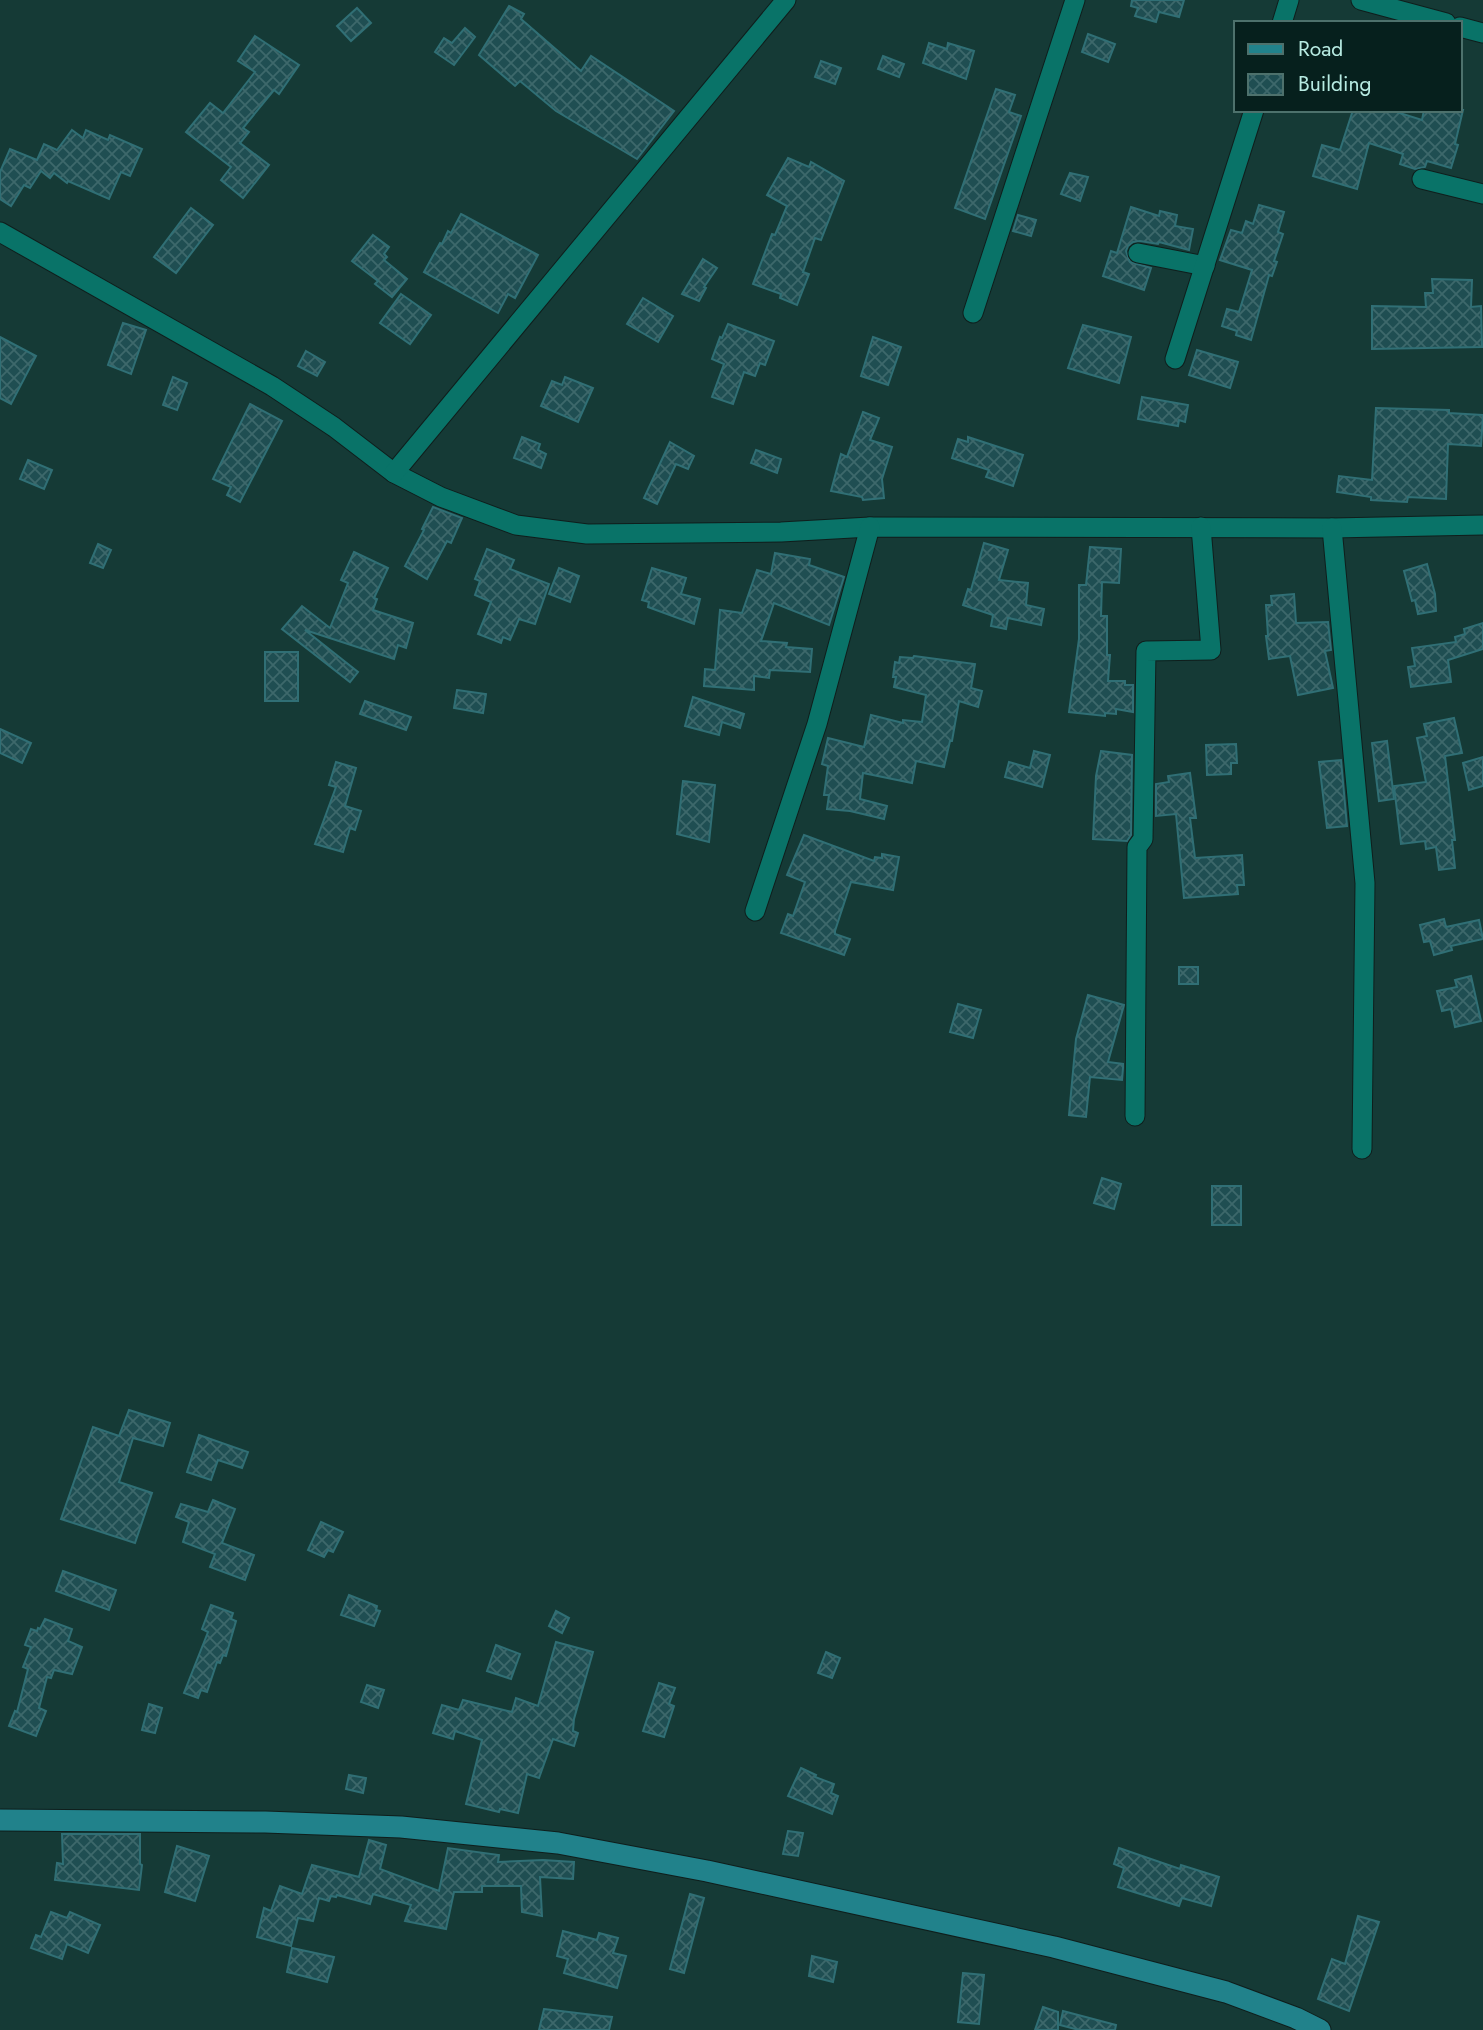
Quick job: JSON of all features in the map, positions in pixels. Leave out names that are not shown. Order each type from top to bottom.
[{"type":"street","points":[[394,473],[786,0]]},
{"type":"street","points":[[973,313],[1075,0]]},
{"type":"street","points":[[1283,21],[1289,0]]},
{"type":"street","points":[[1361,0],[1439,21]]},
{"type":"street","points":[[1462,28],[1483,33]]},
{"type":"street","points":[[1175,359],[1253,112]]},
{"type":"street","points":[[1422,179],[1483,194]]},
{"type":"street","points":[[0,232],[272,386],[334,427],[394,473],[441,497],[516,525],[587,534],[781,532],[870,527],[1332,528],[1483,525]]},
{"type":"street","points":[[1138,253],[1205,266]]},
{"type":"street","points":[[755,911],[817,724],[870,527]]},
{"type":"street","points":[[1135,1116],[1137,847],[1143,839],[1146,651],[1211,650],[1201,527]]},
{"type":"street","points":[[1332,528],[1364,883],[1362,1149]]},
{"type":"street","points":[[0,1821],[265,1822],[401,1827],[558,1843],[707,1871],[1054,1947],[1226,1992],[1296,2018],[1320,2030]]},
{"type":"building","points":[[1132,0],[1184,0],[1179,17],[1159,12],[1156,22],[1135,16],[1138,8],[1131,6]]},
{"type":"building","points":[[509,6],[524,14],[521,19],[581,71],[591,56],[674,111],[637,159],[556,111],[520,81],[515,86],[479,55]]},
{"type":"building","points":[[357,8],[371,23],[351,41],[337,26]]},
{"type":"building","points":[[465,28],[475,37],[454,65],[435,52],[444,38],[452,43]]},
{"type":"building","points":[[1088,34],[1115,44],[1108,62],[1082,52]]},
{"type":"building","points":[[255,36],[299,65],[279,94],[274,90],[243,128],[249,132],[240,143],[269,165],[243,198],[221,180],[231,167],[186,132],[210,103],[223,113],[255,72],[238,61]]},
{"type":"building","points":[[929,43],[947,49],[948,43],[974,51],[966,79],[923,63]]},
{"type":"building","points":[[883,56],[904,64],[899,77],[878,69]]},
{"type":"building","points":[[821,61],[841,68],[835,84],[815,77]]},
{"type":"building","points":[[996,89],[1015,95],[1009,112],[1021,116],[985,219],[955,208]]},
{"type":"building","points":[[1463,110],[1455,144],[1458,145],[1451,168],[1427,161],[1425,167],[1415,169],[1400,164],[1403,154],[1369,143],[1357,189],[1313,176],[1322,145],[1340,150],[1352,112],[1396,112],[1422,120],[1424,112]]},
{"type":"building","points":[[72,130],[83,138],[86,130],[108,140],[110,135],[142,149],[130,176],[121,172],[109,199],[68,181],[67,183],[54,173],[50,178],[41,171],[30,188],[24,185],[11,206],[0,199],[0,172],[10,149],[37,160],[44,144],[57,150]]},
{"type":"building","points":[[788,158],[809,167],[811,162],[844,181],[821,240],[815,238],[803,272],[809,274],[797,305],[780,298],[781,294],[753,284],[772,234],[775,235],[787,206],[767,195]]},
{"type":"building","points":[[1070,173],[1088,177],[1080,201],[1061,194]]},
{"type":"building","points":[[1259,205],[1284,212],[1278,232],[1283,234],[1274,261],[1277,262],[1272,276],[1269,275],[1251,340],[1222,326],[1227,309],[1239,312],[1252,270],[1220,260],[1231,230],[1242,233],[1246,221],[1253,224]]},
{"type":"building","points":[[1131,207],[1159,216],[1160,211],[1177,215],[1175,226],[1193,229],[1189,250],[1159,242],[1140,241],[1128,246],[1126,251],[1130,262],[1151,268],[1144,290],[1103,276],[1111,251],[1117,253]]},
{"type":"building","points":[[191,208],[213,225],[176,273],[154,257]]},
{"type":"building","points":[[461,214],[538,255],[515,298],[508,294],[498,313],[424,272],[440,243],[442,244],[448,231],[451,233]]},
{"type":"building","points":[[1018,215],[1036,220],[1031,236],[1013,231]]},
{"type":"building","points":[[373,235],[389,247],[384,254],[387,257],[384,260],[407,279],[392,297],[375,284],[378,281],[352,261]]},
{"type":"building","points":[[703,259],[717,268],[704,287],[706,288],[699,301],[682,294]]},
{"type":"building","points":[[1432,279],[1472,280],[1471,307],[1481,306],[1482,347],[1372,349],[1372,306],[1426,307],[1425,293],[1433,293]]},
{"type":"building","points":[[401,294],[431,315],[410,344],[380,323]]},
{"type":"building","points":[[643,298],[673,316],[658,342],[627,324]]},
{"type":"building","points":[[123,323],[146,330],[131,374],[108,365]]},
{"type":"building","points":[[728,324],[774,341],[765,365],[760,363],[755,376],[744,372],[733,404],[712,397],[724,364],[712,359]]},
{"type":"building","points":[[1083,325],[1131,337],[1119,383],[1068,368]]},
{"type":"building","points":[[0,337],[36,356],[11,404],[0,398]]},
{"type":"building","points":[[873,337],[901,347],[888,385],[861,376]]},
{"type":"building","points":[[1197,350],[1238,362],[1230,388],[1189,375]]},
{"type":"building","points":[[306,351],[325,362],[317,376],[298,366]]},
{"type":"building","points":[[173,377],[187,383],[177,410],[163,405]]},
{"type":"building","points":[[565,377],[593,388],[578,422],[541,406],[552,381],[562,385]]},
{"type":"building","points":[[1142,397],[1188,405],[1185,422],[1179,420],[1178,426],[1138,419]]},
{"type":"building","points":[[250,404],[282,421],[240,502],[227,495],[231,487],[213,479]]},
{"type":"building","points":[[1376,408],[1449,410],[1449,413],[1483,415],[1481,446],[1448,444],[1446,499],[1408,497],[1407,502],[1371,500],[1371,497],[1337,492],[1339,476],[1372,480]]},
{"type":"building","points":[[863,412],[879,418],[870,440],[892,447],[882,479],[884,498],[863,500],[862,497],[831,491],[841,454],[847,457]]},
{"type":"building","points":[[522,437],[540,444],[538,450],[546,454],[541,468],[514,458]]},
{"type":"building","points":[[968,437],[1023,455],[1013,486],[986,477],[989,470],[952,458],[958,439],[968,442]]},
{"type":"building","points":[[670,442],[694,456],[688,469],[676,464],[657,504],[644,498]]},
{"type":"building","points":[[756,450],[781,459],[777,473],[751,463]]},
{"type":"building","points":[[28,460],[52,470],[44,489],[20,479]]},
{"type":"building","points":[[433,507],[462,518],[451,543],[447,541],[427,579],[405,566]]},
{"type":"building","points":[[984,543],[1008,550],[999,580],[1028,583],[1026,605],[1044,609],[1041,625],[1008,618],[1006,629],[991,626],[993,615],[963,605],[968,589],[971,590]]},
{"type":"building","points":[[98,544],[111,550],[103,568],[90,563]]},
{"type":"building","points":[[1090,547],[1121,549],[1119,583],[1102,582],[1101,616],[1107,616],[1107,655],[1110,655],[1108,681],[1125,681],[1125,685],[1133,685],[1133,712],[1116,709],[1116,714],[1105,713],[1105,716],[1069,712],[1079,639],[1079,585],[1086,585]]},
{"type":"building","points":[[487,549],[514,560],[510,569],[549,584],[535,624],[519,619],[510,640],[503,637],[501,643],[478,634],[491,602],[475,595],[480,581],[475,579]]},
{"type":"building","points":[[354,552],[388,568],[374,598],[377,599],[373,610],[413,623],[406,648],[398,645],[394,659],[305,630],[358,672],[350,682],[282,629],[302,606],[330,628],[348,583],[341,580]]},
{"type":"building","points":[[775,553],[810,559],[809,565],[844,577],[829,625],[774,603],[761,641],[812,649],[810,672],[770,670],[769,678],[754,676],[754,690],[704,686],[705,669],[715,670],[720,610],[742,613],[757,570],[771,574]]},
{"type":"building","points":[[1427,564],[1435,594],[1436,611],[1418,614],[1404,571]]},
{"type":"building","points":[[559,568],[579,576],[570,602],[549,594]]},
{"type":"building","points":[[652,568],[686,578],[681,594],[700,599],[694,624],[648,607],[649,602],[642,600]]},
{"type":"building","points":[[1294,594],[1296,623],[1328,622],[1331,650],[1325,651],[1333,688],[1298,695],[1290,656],[1269,659],[1266,605],[1272,605],[1271,596]]},
{"type":"building","points":[[1483,623],[1483,649],[1448,660],[1451,682],[1411,687],[1408,667],[1415,666],[1412,648],[1456,642],[1455,637],[1465,634],[1464,629]]},
{"type":"building","points":[[265,652],[298,652],[298,701],[265,701]]},
{"type":"building","points":[[914,656],[975,664],[971,688],[982,691],[978,707],[959,701],[944,767],[916,761],[912,783],[863,773],[860,799],[887,806],[884,819],[827,809],[829,795],[824,795],[828,766],[822,764],[828,738],[864,747],[871,715],[903,723],[903,720],[922,722],[926,695],[894,687],[895,662],[899,663],[900,657]]},
{"type":"building","points":[[457,690],[486,694],[483,713],[454,708]]},
{"type":"building","points":[[693,697],[744,714],[740,728],[722,722],[719,735],[685,726]]},
{"type":"building","points":[[365,701],[411,717],[406,730],[360,714]]},
{"type":"building","points":[[1454,718],[1462,753],[1445,756],[1455,840],[1452,840],[1455,868],[1439,870],[1436,847],[1426,849],[1425,841],[1401,844],[1394,786],[1426,782],[1417,738],[1427,736],[1424,724]]},
{"type":"building","points":[[0,729],[31,743],[22,763],[0,753]]},
{"type":"building","points":[[1387,741],[1394,799],[1379,801],[1372,743]]},
{"type":"building","points":[[1236,744],[1237,763],[1231,763],[1231,774],[1207,775],[1206,745]]},
{"type":"building","points":[[1034,751],[1050,755],[1042,787],[1005,777],[1009,762],[1030,768]]},
{"type":"building","points":[[1101,751],[1132,755],[1131,835],[1127,841],[1093,839],[1096,776]]},
{"type":"building","points":[[1483,757],[1483,786],[1469,790],[1463,763]]},
{"type":"building","points":[[1341,760],[1347,826],[1327,828],[1319,762]]},
{"type":"building","points":[[336,762],[356,768],[345,806],[361,811],[355,830],[350,828],[343,852],[315,844],[336,787],[329,785]]},
{"type":"building","points":[[1190,773],[1196,818],[1190,818],[1195,858],[1242,855],[1244,885],[1237,885],[1238,894],[1184,898],[1176,814],[1156,816],[1156,784],[1169,782],[1168,776]]},
{"type":"building","points":[[683,781],[715,785],[709,842],[677,834]]},
{"type":"building","points":[[804,835],[874,861],[875,857],[882,858],[882,854],[899,857],[893,890],[851,882],[835,931],[835,934],[850,939],[844,955],[781,933],[788,914],[793,916],[805,882],[787,875]]},
{"type":"building","points":[[1444,919],[1446,927],[1479,920],[1483,939],[1451,946],[1452,950],[1434,955],[1430,941],[1424,942],[1420,925]]},
{"type":"building","points":[[1179,967],[1198,967],[1198,984],[1179,984]]},
{"type":"building","points":[[1471,976],[1481,1021],[1455,1027],[1451,1009],[1442,1011],[1437,991],[1457,987],[1455,980]]},
{"type":"building","points":[[1088,995],[1124,1005],[1108,1062],[1123,1064],[1123,1068],[1122,1080],[1090,1077],[1086,1117],[1069,1115],[1076,1039]]},
{"type":"building","points":[[958,1004],[981,1010],[973,1038],[950,1032]]},
{"type":"building","points":[[1102,1178],[1121,1184],[1114,1209],[1094,1203]]},
{"type":"building","points":[[1212,1186],[1241,1186],[1241,1225],[1212,1225]]},
{"type":"building","points":[[129,1410],[170,1423],[163,1446],[133,1438],[119,1482],[152,1493],[135,1543],[61,1519],[93,1427],[119,1436]]},
{"type":"building","points":[[199,1435],[248,1452],[242,1468],[218,1460],[211,1480],[187,1472]]},
{"type":"building","points":[[213,1500],[235,1509],[222,1543],[254,1555],[245,1580],[210,1567],[215,1554],[183,1542],[189,1522],[176,1517],[181,1504],[208,1512]]},
{"type":"building","points":[[321,1522],[343,1532],[333,1552],[328,1550],[324,1557],[308,1550]]},
{"type":"building","points":[[63,1571],[116,1590],[109,1610],[56,1591]]},
{"type":"building","points":[[349,1595],[377,1606],[376,1610],[380,1611],[374,1626],[341,1615]]},
{"type":"building","points":[[211,1605],[233,1613],[231,1619],[236,1621],[226,1656],[223,1655],[220,1663],[217,1662],[207,1692],[201,1690],[198,1698],[184,1693],[208,1632],[202,1629]]},
{"type":"building","points":[[556,1611],[569,1618],[562,1633],[549,1626]]},
{"type":"building","points":[[45,1619],[72,1629],[68,1641],[82,1647],[72,1674],[54,1670],[51,1678],[47,1677],[39,1708],[46,1711],[36,1736],[9,1726],[15,1711],[17,1712],[28,1669],[23,1667],[31,1647],[25,1645],[31,1629],[40,1629]]},
{"type":"building","points":[[556,1642],[593,1652],[574,1719],[573,1731],[578,1733],[574,1746],[553,1739],[539,1778],[527,1774],[518,1813],[500,1809],[499,1812],[466,1804],[482,1740],[455,1731],[453,1739],[433,1733],[442,1705],[459,1710],[463,1700],[512,1712],[516,1698],[538,1706]]},
{"type":"building","points":[[496,1645],[520,1654],[511,1679],[487,1671]]},
{"type":"building","points":[[826,1652],[840,1658],[832,1678],[818,1673]]},
{"type":"building","points":[[659,1683],[675,1688],[669,1704],[674,1706],[664,1737],[643,1731]]},
{"type":"building","points":[[367,1685],[384,1690],[378,1708],[361,1702]]},
{"type":"building","points":[[149,1704],[162,1708],[155,1733],[142,1730]]},
{"type":"building","points":[[801,1768],[834,1784],[831,1793],[838,1796],[832,1814],[788,1796]]},
{"type":"building","points":[[349,1775],[366,1778],[363,1793],[346,1789]]},
{"type":"building","points":[[788,1831],[803,1833],[798,1856],[783,1854]]},
{"type":"building","points":[[62,1834],[140,1834],[142,1865],[139,1890],[55,1880],[57,1863],[63,1864]]},
{"type":"building","points":[[369,1840],[386,1845],[380,1869],[439,1891],[448,1848],[499,1855],[498,1862],[574,1862],[573,1879],[540,1877],[542,1916],[522,1912],[521,1886],[482,1886],[482,1892],[454,1892],[446,1929],[405,1921],[411,1905],[373,1894],[370,1904],[337,1895],[331,1896],[329,1901],[319,1898],[313,1921],[298,1918],[291,1946],[257,1937],[264,1908],[271,1911],[280,1886],[302,1894],[312,1865],[359,1877]]},
{"type":"building","points":[[177,1846],[209,1856],[195,1901],[165,1892]]},
{"type":"building","points":[[1119,1848],[1180,1869],[1181,1865],[1219,1877],[1211,1906],[1182,1898],[1179,1906],[1118,1887],[1124,1868],[1114,1864]]},
{"type":"building","points":[[690,1894],[704,1898],[684,1973],[670,1969]]},
{"type":"building","points":[[51,1912],[67,1918],[70,1912],[100,1925],[88,1953],[67,1944],[62,1959],[31,1948],[36,1935],[41,1937]]},
{"type":"building","points":[[1358,1916],[1379,1922],[1349,2011],[1318,1999],[1332,1959],[1345,1964]]},
{"type":"building","points":[[563,1931],[597,1940],[599,1933],[618,1938],[613,1953],[626,1956],[617,1988],[564,1973],[568,1959],[557,1956]]},
{"type":"building","points":[[292,1948],[334,1957],[327,1982],[287,1972]]},
{"type":"building","points":[[812,1956],[837,1962],[833,1982],[809,1976]]},
{"type":"building","points":[[963,1973],[984,1975],[979,2024],[958,2022]]},
{"type":"building","points":[[1043,2007],[1058,2012],[1058,2030],[1035,2030]]},
{"type":"building","points":[[544,2009],[612,2017],[609,2030],[539,2030]]},
{"type":"building","points":[[1063,2011],[1116,2025],[1115,2030],[1079,2030],[1060,2025]]}]
